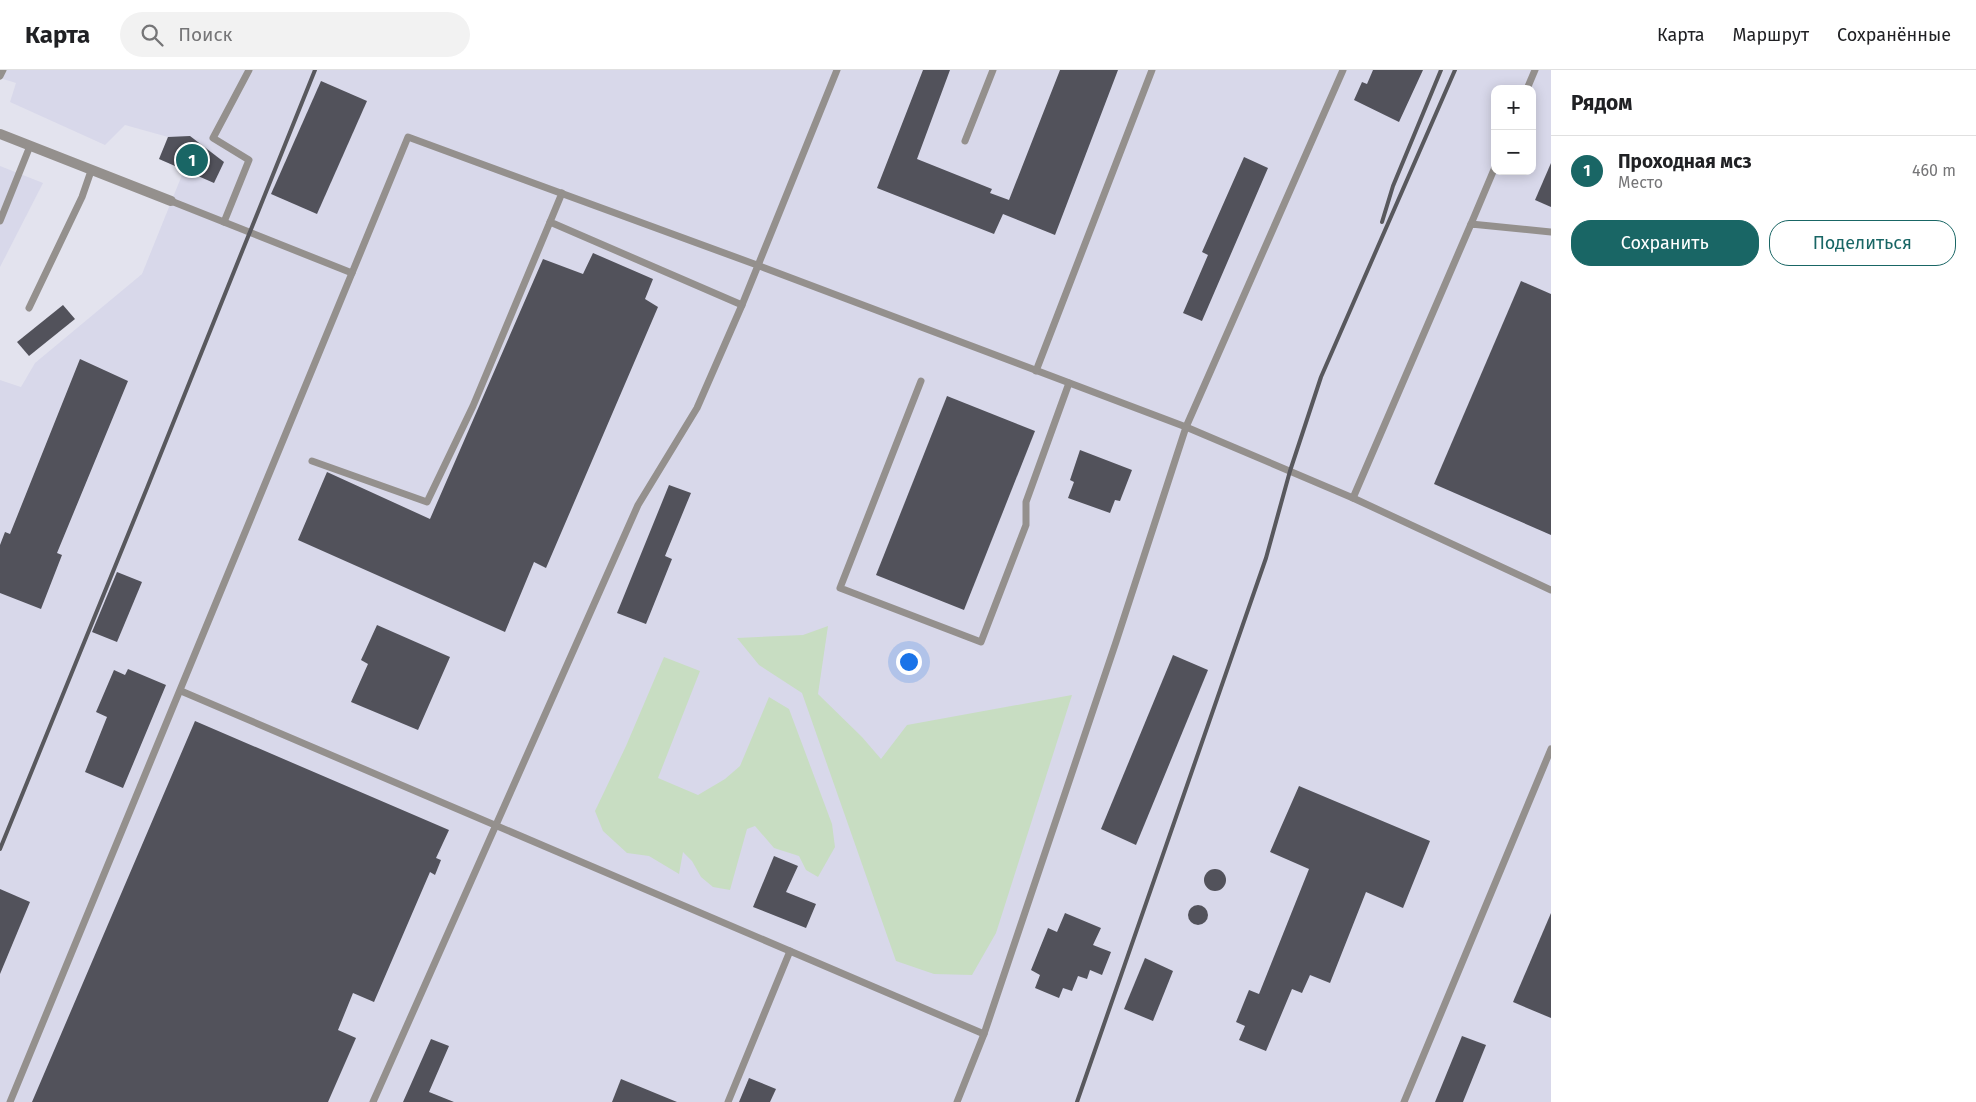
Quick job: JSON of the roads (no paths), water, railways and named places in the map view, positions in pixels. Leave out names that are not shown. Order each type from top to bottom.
[{"type":"street","points":[[0,134],[171,201]]},
{"type":"lane","points":[[0,76],[3,70]]},
{"type":"lane","points":[[224,222],[249,160],[213,138],[248,70]]},
{"type":"lane","points":[[373,1102],[638,505],[696,408],[742,305],[837,70]]},
{"type":"lane","points":[[965,141],[993,70]]},
{"type":"lane","points":[[1036,371],[1152,70]]},
{"type":"lane","points":[[957,1102],[984,1034],[1186,427],[1343,70]]},
{"type":"lane","points":[[1529,85],[1535,70]]},
{"type":"lane","points":[[10,1102],[408,137],[757,265],[1186,427],[1354,498],[1551,590]]},
{"type":"lane","points":[[0,221],[30,146]]},
{"type":"lane","points":[[29,308],[82,197],[92,171]]},
{"type":"lane","points":[[1354,498],[1492,175]]},
{"type":"lane","points":[[312,461],[427,502],[473,406],[562,193]]},
{"type":"lane","points":[[171,201],[352,273]]},
{"type":"lane","points":[[550,222],[742,305]]},
{"type":"lane","points":[[1471,224],[1551,232]]},
{"type":"lane","points":[[921,381],[840,588],[981,642],[1026,525],[1026,502],[1069,383]]},
{"type":"lane","points":[[181,691],[984,1034]]},
{"type":"lane","points":[[1404,1102],[1551,749]]},
{"type":"lane","points":[[728,1102],[790,951]]},
{"type":"railway","points":[[0,849],[315,70]]},
{"type":"railway","points":[[1382,222],[1393,186],[1441,70]]},
{"type":"railway","points":[[1077,1102],[1266,558],[1290,471],[1321,377],[1455,70]]},
{"type":"place","name":"Проходная мсз","points":[[192,160]]}]
